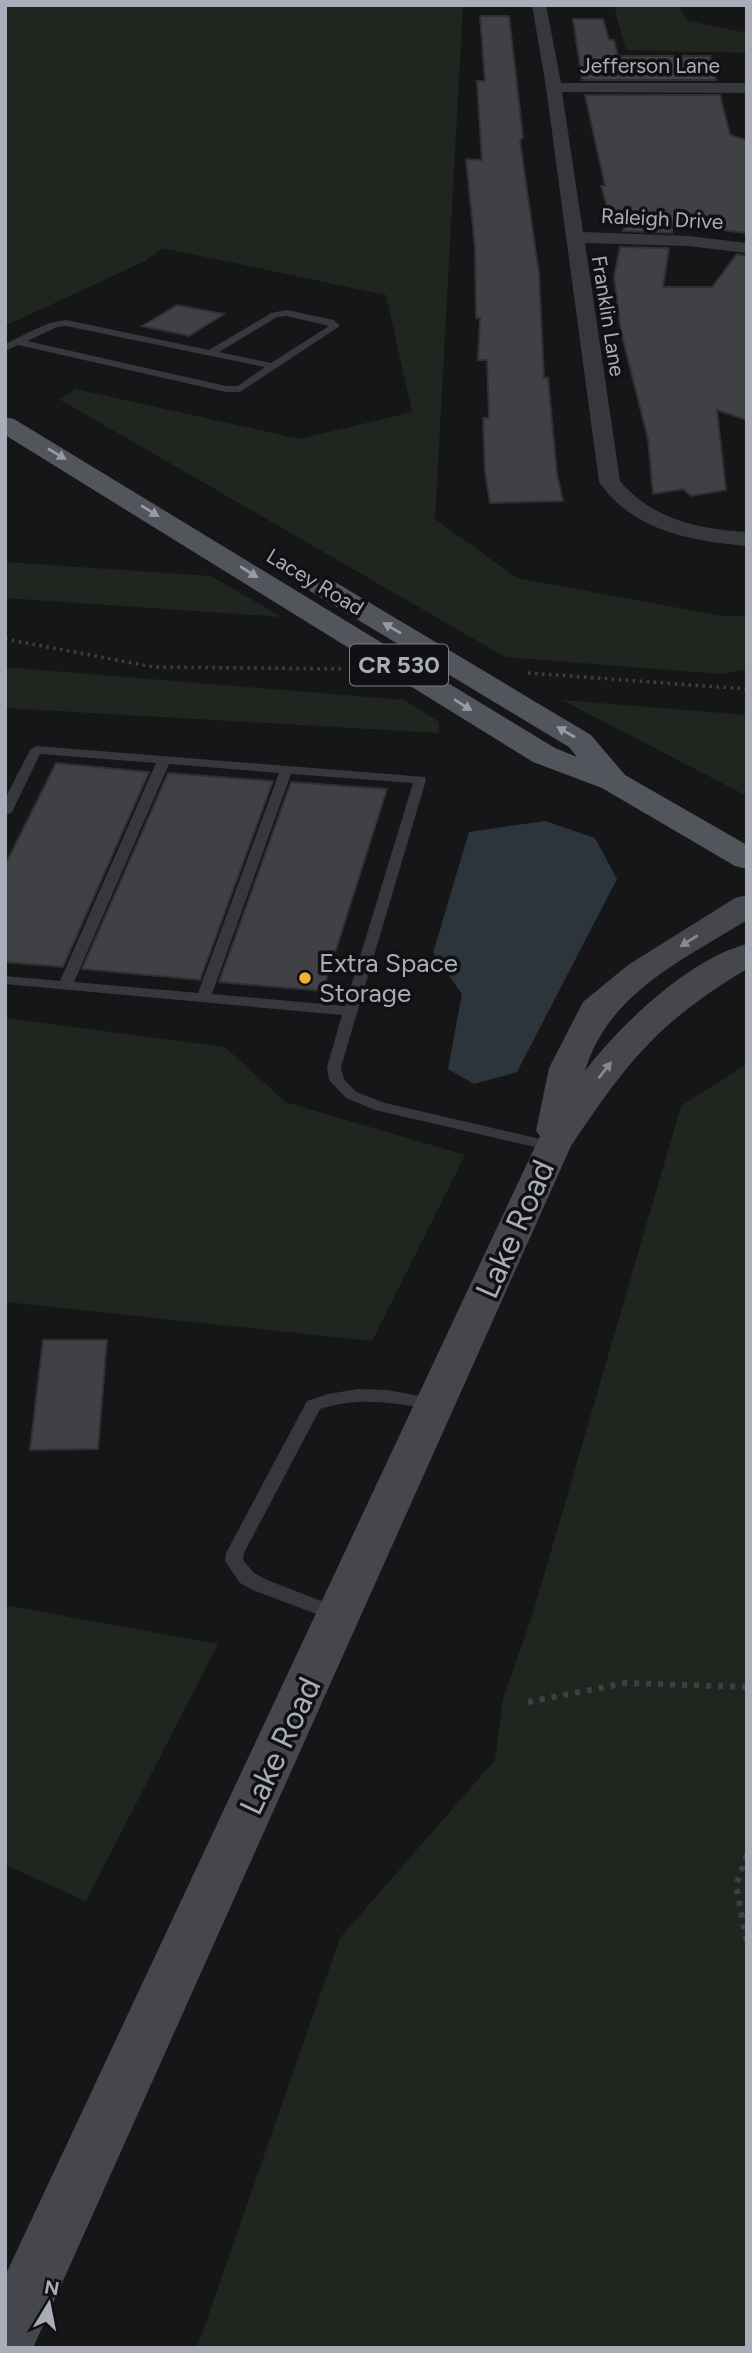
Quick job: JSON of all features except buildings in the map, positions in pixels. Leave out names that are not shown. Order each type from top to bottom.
[{"type":"main road","name":"Lacey Road","points":[[5,424],[109,485],[544,755],[613,781],[747,859]]},
{"type":"main road","points":[[109,485],[136,475],[168,494]]},
{"type":"main road","name":"Lacey Road","points":[[191,536],[221,526],[272,557]]},
{"type":"main road","name":"Lacey Road","points":[[296,571],[580,741],[613,781]]},
{"type":"street","name":"Franklin Lane","points":[[539,5],[554,87],[573,237],[610,482],[621,499],[656,521],[688,531],[747,540]]},
{"type":"street","name":"Jefferson Lane","points":[[554,87],[747,88]]},
{"type":"street","name":"Raleigh Drive","points":[[573,237],[688,240],[747,248]]},
{"type":"street","name":"Lake Road","points":[[552,1146],[567,1068],[596,1010],[639,972],[747,905]]},
{"type":"street","name":"Lake Road","points":[[5,2343],[436,1405],[552,1146],[604,1071],[648,1021],[747,954]]},
{"type":"lane","points":[[17,342],[226,389],[240,389],[335,326],[331,322],[287,313],[274,315],[211,353]]},
{"type":"lane","points":[[5,348],[55,324],[66,323],[273,366]]},
{"type":"lane","points":[[5,812],[36,750],[419,780],[334,1067],[337,1080],[351,1095],[380,1107],[552,1146]]},
{"type":"lane","points":[[65,985],[164,760]]},
{"type":"lane","points":[[203,998],[286,770]]},
{"type":"lane","points":[[5,980],[350,1011]]},
{"type":"lane","points":[[340,1615],[247,1578],[234,1561],[235,1553],[313,1405],[331,1398],[358,1394],[381,1394],[436,1405]]},
{"type":"path","points":[[5,639],[155,667],[369,669],[395,663]]},
{"type":"path","points":[[471,676],[519,672],[747,689]]},
{"type":"path","points":[[528,1702],[626,1683],[747,1687]]},
{"type":"path","points":[[747,1854],[736,1885],[747,1943]]},
{"type":"shaded area","points":[[5,5],[463,5],[435,519],[517,578],[722,616],[747,616],[747,669],[721,674],[505,657],[59,399],[76,389],[300,439],[412,412],[386,295],[163,248],[145,261],[5,326]]},
{"type":"shaded area","points":[[617,5],[677,5],[688,21],[747,33],[747,53],[626,50],[615,11]]},
{"type":"shaded area","points":[[5,562],[211,576],[282,617],[5,598]]},
{"type":"shaded area","points":[[5,667],[404,700],[439,722],[439,733],[5,708]]},
{"type":"shaded area","points":[[562,700],[747,715],[747,796]]},
{"type":"shaded area","points":[[545,821],[595,838],[617,879],[517,1072],[474,1084],[448,1069],[462,994],[433,953],[469,832]]},
{"type":"shaded area","points":[[5,1018],[225,1047],[285,1102],[465,1155],[372,1341],[5,1302]]},
{"type":"shaded area","points":[[747,1064],[747,2348],[197,2348],[340,1938],[495,1760],[503,1699],[533,1613],[681,1106]]},
{"type":"shaded area","points":[[5,1605],[218,1644],[86,1901],[5,1865]]},
{"type":"place","name":"Extra Space Storage","points":[[305,978]]}]
